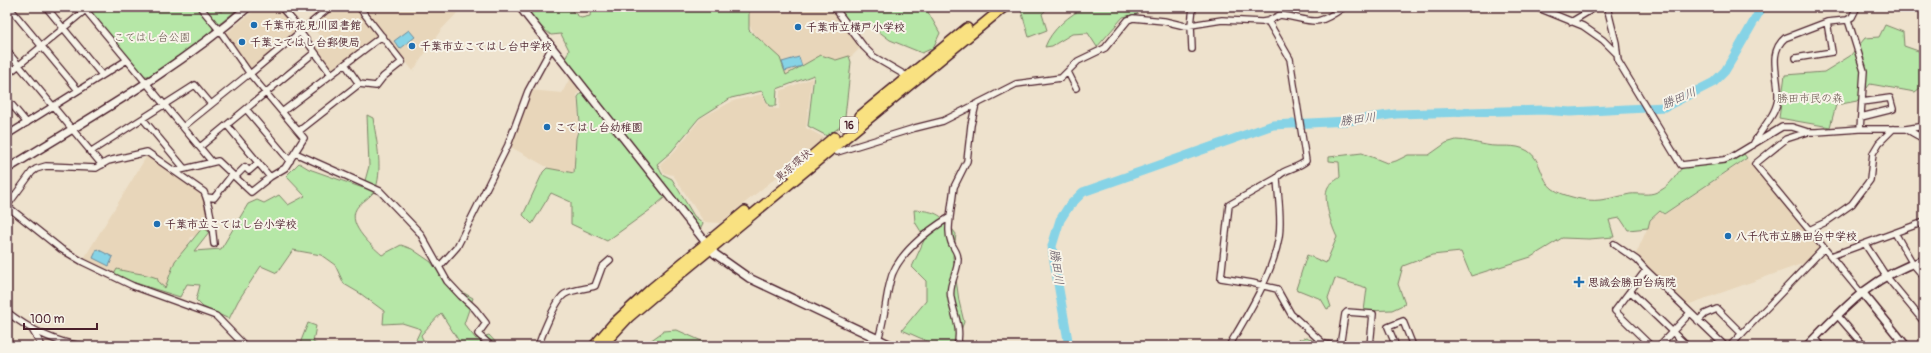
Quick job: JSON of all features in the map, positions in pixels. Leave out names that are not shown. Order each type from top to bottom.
[{"type":"highway","name":"東京環状","points":[[594,346],[627,311],[911,78],[993,7]]},
{"type":"highway","name":"東京環状","points":[[911,78],[1004,7]]},
{"type":"highway","name":"東京環状","points":[[602,346],[629,317],[708,246]]},
{"type":"street","points":[[9,7],[78,90]]},
{"type":"street","points":[[46,7],[102,75]]},
{"type":"street","points":[[176,171],[218,161],[251,192],[270,177],[285,168],[304,138],[250,73],[220,31],[200,7]]},
{"type":"street","points":[[7,169],[146,83],[220,31],[248,7]]},
{"type":"street","points":[[281,7],[332,74]]},
{"type":"street","points":[[286,12],[292,7]]},
{"type":"street","points":[[183,127],[330,7]]},
{"type":"street","points":[[299,131],[359,84],[376,86],[382,77],[402,62],[359,7]]},
{"type":"street","points":[[520,7],[708,246],[722,260],[749,278],[893,346]]},
{"type":"street","points":[[834,7],[864,47],[874,57],[911,78]]},
{"type":"street","points":[[1192,49],[1190,25],[1193,7]]},
{"type":"street","points":[[829,145],[837,152],[916,128],[938,123],[1016,84],[1061,78],[1078,61],[1105,48],[1128,20],[1133,18],[1157,20],[1180,26],[1222,20],[1268,21],[1280,15],[1317,22],[1344,7]]},
{"type":"street","points":[[1536,7],[1595,34],[1616,53]]},
{"type":"street","points":[[1571,22],[1596,7]]},
{"type":"street","points":[[1607,7],[1616,43],[1618,60],[1681,165],[1724,160],[1741,153],[1782,127],[1792,127],[1808,132]]},
{"type":"street","points":[[1753,145],[1778,102],[1775,55],[1776,48],[1785,38],[1827,22],[1848,20],[1852,17],[1857,7]]},
{"type":"street","points":[[7,75],[86,8],[212,162]]},
{"type":"street","points":[[1848,20],[1864,71],[1860,129]]},
{"type":"street","points":[[1268,21],[1290,59],[1306,162],[1299,167],[1283,171],[1277,178],[1229,205],[1220,278],[1264,285],[1277,289],[1291,314],[1324,344],[1334,346]]},
{"type":"street","points":[[1796,58],[1832,52],[1827,22]]},
{"type":"street","points":[[282,112],[382,36]]},
{"type":"street","points":[[439,267],[452,255],[460,241],[508,145],[528,91],[552,47]]},
{"type":"street","points":[[7,51],[102,165]]},
{"type":"street","points":[[200,147],[315,52]]},
{"type":"street","points":[[7,135],[127,60]]},
{"type":"street","points":[[345,64],[359,84]]},
{"type":"street","points":[[1068,72],[1076,88]]},
{"type":"street","points":[[90,152],[165,105],[195,84],[211,104]]},
{"type":"street","points":[[1861,117],[1893,109],[1890,98],[1862,102]]},
{"type":"street","points":[[7,99],[27,123]]},
{"type":"street","points":[[957,346],[959,339],[958,322],[951,298],[950,288],[957,269],[958,258],[948,232],[954,187],[967,161],[971,124],[976,104]]},
{"type":"street","points":[[246,109],[290,161]]},
{"type":"street","points":[[143,119],[184,168]]},
{"type":"street","points":[[226,125],[270,177]]},
{"type":"street","points":[[1906,346],[1755,164],[1786,138],[1808,132],[1860,129],[1906,129],[1924,126]]},
{"type":"street","points":[[1809,230],[1826,222],[1852,204],[1870,180],[1873,153],[1880,142],[1893,129]]},
{"type":"street","points":[[1906,129],[1924,139]]},
{"type":"street","points":[[214,244],[204,192],[147,152],[108,161],[102,165],[90,168],[46,166],[36,169],[32,172],[7,206],[61,249],[83,262],[133,286],[216,316],[245,346]]},
{"type":"street","points":[[295,153],[380,191],[420,232],[447,281],[482,316],[486,323],[478,334],[491,346]]},
{"type":"street","points":[[206,198],[214,198],[234,175],[245,167],[249,171],[258,163]]},
{"type":"street","points":[[1229,346],[1264,285],[1279,236],[1277,178]]},
{"type":"street","points":[[878,339],[882,328],[890,280],[902,258],[922,238],[950,217]]},
{"type":"street","points":[[1831,256],[1924,222]]},
{"type":"street","points":[[1895,233],[1913,264],[1924,277]]},
{"type":"street","points":[[1614,244],[1632,256],[1725,346]]},
{"type":"street","points":[[1865,244],[1886,276],[1924,322]]},
{"type":"street","points":[[1730,346],[1824,248]]},
{"type":"street","points":[[538,346],[560,300],[565,294],[595,286],[602,267],[610,260]]},
{"type":"street","points":[[1807,346],[1861,292],[1886,276],[1924,260]]},
{"type":"street","points":[[1646,270],[1615,311],[1650,346]]},
{"type":"street","points":[[1630,291],[1687,346]]},
{"type":"street","points":[[1698,321],[1705,314],[1717,309],[1742,334]]},
{"type":"street","points":[[7,312],[33,331],[66,344],[82,346]]},
{"type":"street","points":[[1340,346],[1345,314],[1347,312],[1373,314],[1370,346]]},
{"type":"street","points":[[1659,346],[1690,313]]},
{"type":"street","points":[[1837,315],[1864,346]]},
{"type":"street","points":[[1396,346],[1388,327],[1403,321],[1413,346]]},
{"type":"street","points":[[33,331],[42,346]]},
{"type":"street","points":[[1815,338],[1822,346]]},
{"type":"shaded area","points":[[258,7],[279,7],[298,29],[297,32],[253,69],[250,69],[226,37],[227,33]]},
{"type":"shaded area","points":[[332,7],[355,7],[376,34],[376,37],[334,70],[331,70],[315,49],[324,42],[311,25]]},
{"type":"shaded area","name":"千葉市立こてはし台中学校","points":[[363,7],[474,7],[459,11],[441,30],[413,71]]},
{"type":"shaded area","name":"千葉市立横戸小学校","points":[[738,7],[831,7],[861,47],[852,56],[785,82]]},
{"type":"shaded area","name":"こてはし台幼稚園","points":[[571,76],[582,89],[577,94],[579,127],[576,128],[573,178],[545,166],[509,146],[529,90],[562,93]]},
{"type":"shaded area","points":[[812,78],[806,128],[825,138],[720,223],[704,222],[673,175],[664,173],[660,165],[674,152],[701,118],[733,101],[762,94],[769,108],[779,109],[780,91]]},
{"type":"shaded area","name":"千葉市立こてはし台小学校","points":[[148,154],[202,194],[208,216],[210,231],[191,237],[168,296],[134,285],[83,260]]},
{"type":"shaded area","name":"八千代市立勝田台中学校","points":[[1747,159],[1819,247],[1819,250],[1807,262],[1687,305],[1635,256],[1651,220],[1660,212],[1664,215]]},
{"type":"green space","name":"こてはし台公園","points":[[92,7],[197,7],[213,26],[212,33],[149,76],[143,76],[90,12]]},
{"type":"green space","points":[[203,7],[214,7],[221,12],[229,7],[240,7],[221,23],[217,23]]},
{"type":"green space","points":[[525,7],[567,7],[581,18],[590,16],[591,7],[749,7],[749,30],[780,58],[786,75],[821,55],[836,60],[849,56],[851,62],[845,117],[840,127],[827,136],[808,126],[814,75],[777,89],[776,106],[769,106],[762,91],[731,98],[699,118],[671,152],[657,164],[662,174],[672,179],[694,216],[703,223],[700,229],[671,192],[650,210],[607,241],[571,224],[571,202],[551,193],[532,224],[523,215],[543,172],[547,168],[574,173],[576,138],[580,124],[578,97],[586,87],[564,63],[569,50],[561,34],[551,35],[536,23]]},
{"type":"green space","points":[[842,7],[925,7],[940,33],[933,48],[922,53],[890,40],[873,27],[860,29],[844,21],[841,9]]},
{"type":"green space","points":[[1020,7],[1049,7],[1042,14],[1047,30],[1029,37]]},
{"type":"green space","points":[[1086,7],[1143,7],[1137,14],[1123,17],[1097,47],[1088,33],[1072,34],[1052,46],[1045,47],[1056,29],[1062,23]]},
{"type":"green space","name":"勝田市民の森","points":[[1885,25],[1903,32],[1904,46],[1924,53],[1924,85],[1915,92],[1870,84],[1857,101],[1836,105],[1830,127],[1779,118],[1785,75],[1824,72],[1850,56],[1865,38],[1879,37]]},
{"type":"green space","points":[[367,115],[373,118],[379,171],[375,190],[359,205],[355,212],[354,219],[360,233],[382,255],[401,245],[412,249],[431,262],[446,283],[473,298],[464,324],[476,339],[489,335],[499,346],[462,346],[441,313],[421,335],[423,340],[436,346],[413,346],[421,329],[402,323],[383,324],[384,311],[361,294],[344,284],[335,265],[321,255],[293,250],[277,273],[261,266],[238,301],[229,319],[203,307],[196,300],[200,285],[187,284],[180,297],[113,276],[117,269],[147,275],[157,278],[159,283],[165,288],[175,261],[203,227],[209,232],[194,251],[221,249],[248,204],[257,200],[264,203],[279,195],[288,205],[305,196],[286,176],[299,163],[309,169],[363,188],[369,166]]},
{"type":"green space","points":[[1456,140],[1491,146],[1513,146],[1528,151],[1536,159],[1546,181],[1553,189],[1569,196],[1589,200],[1604,200],[1630,194],[1654,193],[1668,185],[1681,169],[1685,167],[1724,162],[1744,154],[1747,158],[1664,214],[1660,211],[1650,220],[1648,228],[1628,230],[1620,218],[1609,220],[1614,237],[1589,239],[1562,238],[1531,257],[1471,276],[1461,252],[1432,255],[1403,266],[1398,284],[1405,304],[1392,310],[1364,311],[1367,288],[1335,278],[1328,298],[1331,307],[1327,309],[1321,299],[1296,289],[1307,255],[1326,263],[1337,237],[1330,220],[1326,192],[1328,187],[1340,177],[1339,162],[1329,161],[1329,157],[1362,153],[1387,163],[1396,161],[1408,155],[1429,155],[1446,143]]},
{"type":"green space","points":[[914,210],[939,215],[947,222],[956,234],[953,257],[959,301],[964,322],[955,346],[938,346],[902,330],[926,301],[926,281],[912,267],[925,238],[915,222]]},
{"type":"green space","points":[[308,323],[316,326],[313,342],[320,346],[299,346]]},
{"type":"green space","points":[[677,330],[713,346],[643,346],[664,331]]},
{"type":"green space","points":[[1307,337],[1321,346],[1280,346]]},
{"type":"water","points":[[409,30],[415,37],[400,49],[394,41]]},
{"type":"water","points":[[799,57],[802,66],[785,71],[782,62]]},
{"type":"water","points":[[97,249],[113,257],[109,266],[93,258]]},
{"type":"waterway","name":"勝田川","points":[[1069,346],[1052,246],[1060,220],[1069,206],[1083,192],[1273,125],[1347,121],[1396,114],[1543,110],[1570,112],[1665,107],[1714,82],[1725,71],[1762,7]]},
{"type":"place","name":"千葉市花見川図書館","points":[[254,25]]},
{"type":"place","name":"千葉市立横戸小学校","points":[[798,27]]},
{"type":"place","name":"千葉こてはし台郵便局","points":[[242,42]]},
{"type":"place","name":"千葉市立こてはし台中学校","points":[[412,46]]},
{"type":"place","name":"こてはし台幼稚園","points":[[547,127]]},
{"type":"place","name":"千葉市立こてはし台小学校","points":[[157,224]]},
{"type":"place","name":"八千代市立勝田台中学校","points":[[1728,236]]},
{"type":"place","name":"思誠会勝田台病院","points":[[1579,282]]}]
